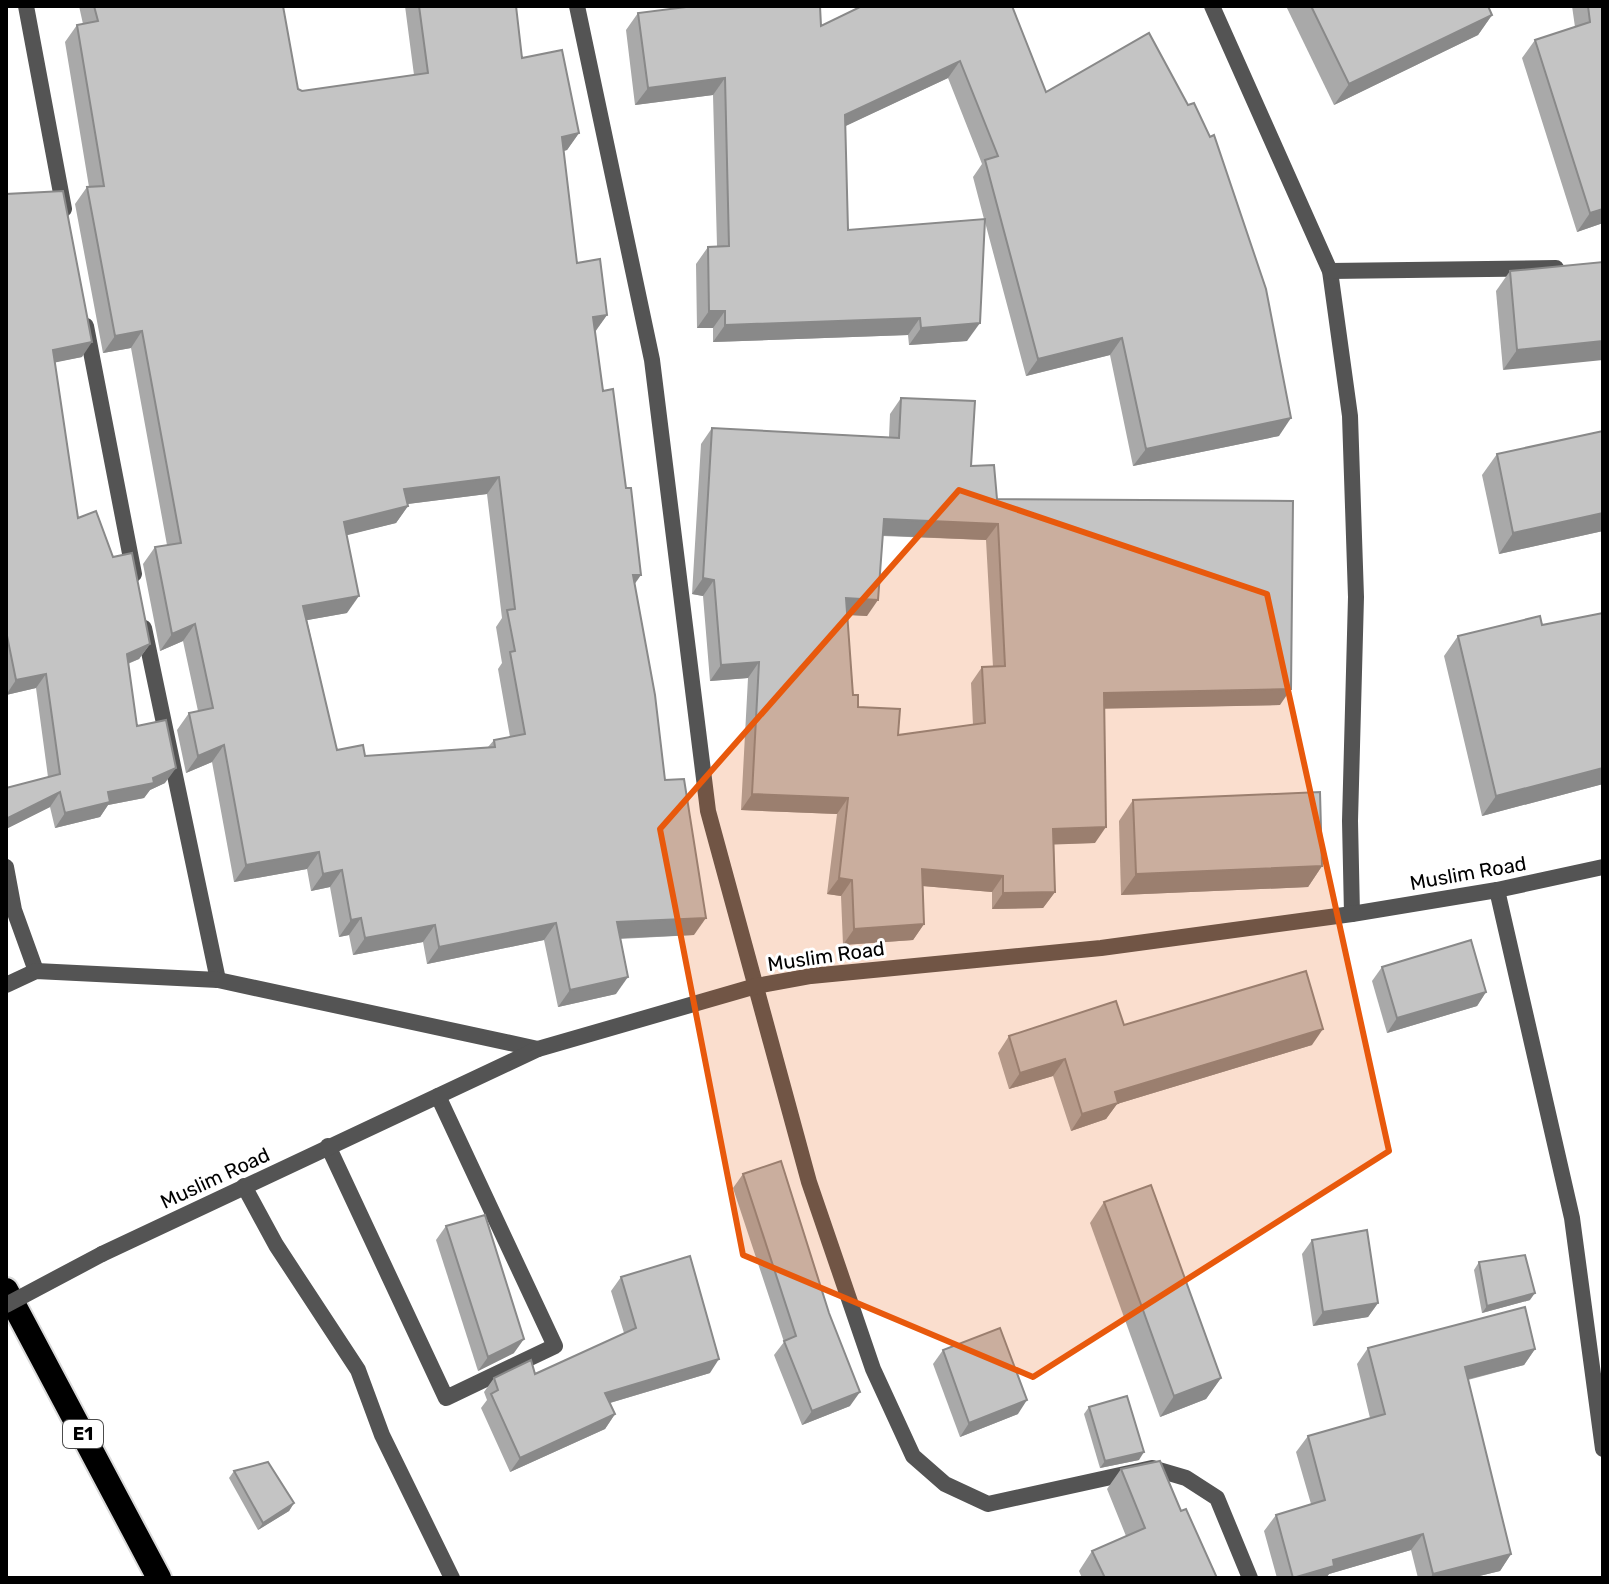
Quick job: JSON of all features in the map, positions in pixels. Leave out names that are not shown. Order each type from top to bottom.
[{"type":"highway","name":"E1","points":[[6,1290],[159,1578]]},
{"type":"street","points":[[26,6],[68,232]]},
{"type":"street","points":[[577,6],[652,360],[708,811],[809,1182],[873,1369],[913,1456],[945,1484],[988,1504],[1152,1468],[1186,1478],[1217,1498],[1250,1578]]},
{"type":"street","points":[[1212,6],[1330,271],[1350,431],[1356,597],[1350,821],[1352,914]]},
{"type":"street","points":[[1330,271],[1573,268]]},
{"type":"street","points":[[83,309],[218,980]]},
{"type":"street","points":[[6,867],[14,910],[36,971]]},
{"type":"street","name":"Muslim Road","points":[[6,1305],[102,1254],[538,1049],[756,986],[811,976],[1101,948],[1352,914],[1497,890],[1603,867]]},
{"type":"street","points":[[1497,890],[1572,1218],[1603,1449]]},
{"type":"street","points":[[6,985],[36,971],[218,980],[538,1049]]},
{"type":"street","points":[[328,1146],[446,1398],[555,1346],[438,1096]]},
{"type":"street","points":[[244,1186],[276,1245],[358,1370],[382,1435],[452,1578]]},
{"type":"highlighted area","points":[[959,490],[1267,594],[1389,1151],[1033,1377],[743,1255],[660,829]]},
{"type":"building","points":[[94,6],[283,6],[298,89],[302,91],[428,73],[419,6],[516,6],[522,58],[562,50],[579,133],[562,137],[577,263],[600,259],[607,315],[593,317],[603,391],[613,389],[626,488],[631,488],[641,575],[633,575],[655,695],[665,780],[684,779],[706,918],[617,922],[628,977],[570,990],[556,923],[439,947],[435,925],[365,938],[361,918],[351,920],[342,870],[323,874],[319,852],[246,865],[224,745],[198,756],[189,713],[213,708],[195,624],[172,634],[155,547],[181,543],[142,331],[115,336],[87,187],[104,186],[77,25],[98,21]],"holes":[[[499,477],[515,609],[507,610],[515,651],[510,652],[525,734],[494,740],[495,747],[365,756],[363,745],[337,750],[303,606],[359,596],[344,522],[408,506],[404,489]]]},
{"type":"building","points":[[694,6],[820,6],[821,26],[862,6],[1012,6],[1046,92],[1149,33],[1188,105],[1194,103],[1210,137],[1214,135],[1266,289],[1291,418],[1146,449],[1122,338],[1038,359],[985,160],[998,156],[960,61],[845,115],[848,230],[985,219],[980,323],[921,328],[920,318],[725,325],[725,311],[709,311],[708,247],[729,246],[725,78],[648,88],[638,13]]},
{"type":"building","points":[[1311,6],[1488,6],[1492,15],[1349,84]]},
{"type":"building","points":[[1588,6],[1603,6],[1603,209],[1590,213],[1535,40],[1590,22]]},
{"type":"building","points":[[63,191],[92,342],[53,350],[78,518],[96,511],[113,557],[132,553],[150,644],[127,654],[137,726],[166,720],[176,768],[153,778],[154,783],[108,792],[110,802],[65,813],[60,792],[6,819],[6,788],[60,774],[46,674],[16,680],[6,631],[6,194]]},
{"type":"building","points":[[1603,262],[1603,341],[1517,350],[1510,271]]},
{"type":"building","points":[[901,398],[975,401],[971,466],[994,465],[997,499],[1293,501],[1291,689],[1104,693],[1106,827],[1053,829],[1055,892],[1003,893],[1003,876],[922,869],[924,924],[854,929],[852,880],[839,878],[848,798],[752,794],[759,662],[721,665],[714,580],[703,578],[712,428],[899,438]],"holes":[[[884,519],[998,524],[1005,666],[982,667],[985,723],[898,735],[900,709],[858,707],[858,695],[853,695],[846,598],[878,600]]]},
{"type":"building","points":[[1603,431],[1603,513],[1513,533],[1497,454]]},
{"type":"building","points":[[1603,613],[1603,768],[1496,796],[1458,636],[1540,616],[1542,625]]},
{"type":"building","points":[[1320,792],[1322,866],[1136,874],[1133,800]]},
{"type":"building","points":[[1471,940],[1486,992],[1397,1018],[1382,967]]},
{"type":"building","points":[[1306,971],[1323,1029],[1115,1092],[1118,1103],[1082,1114],[1065,1059],[1020,1073],[1009,1036],[1116,1001],[1124,1025]]},
{"type":"building","points":[[781,1161],[829,1313],[860,1392],[812,1411],[784,1341],[796,1336],[743,1174]]},
{"type":"building","points":[[1151,1185],[1221,1378],[1174,1396],[1104,1202]]},
{"type":"building","points":[[485,1215],[524,1339],[488,1357],[446,1226]]},
{"type":"building","points":[[1367,1230],[1378,1303],[1323,1312],[1312,1240]]},
{"type":"building","points":[[1525,1255],[1535,1293],[1487,1306],[1479,1262]]},
{"type":"building","points":[[690,1256],[719,1359],[605,1393],[615,1414],[520,1458],[491,1394],[498,1390],[494,1378],[531,1360],[535,1374],[636,1328],[621,1277]]},
{"type":"building","points":[[1525,1307],[1535,1349],[1465,1367],[1511,1554],[1433,1574],[1423,1534],[1333,1560],[1334,1566],[1293,1578],[1276,1515],[1325,1500],[1308,1436],[1385,1414],[1368,1348]]},
{"type":"building","points":[[1000,1328],[1027,1400],[969,1423],[943,1350]]},
{"type":"building","points":[[1127,1396],[1144,1452],[1105,1461],[1089,1407]]},
{"type":"building","points":[[1160,1461],[1181,1511],[1186,1509],[1217,1578],[1105,1578],[1092,1551],[1145,1528],[1121,1469]]},
{"type":"building","points":[[268,1462],[294,1503],[263,1523],[234,1471]]}]
